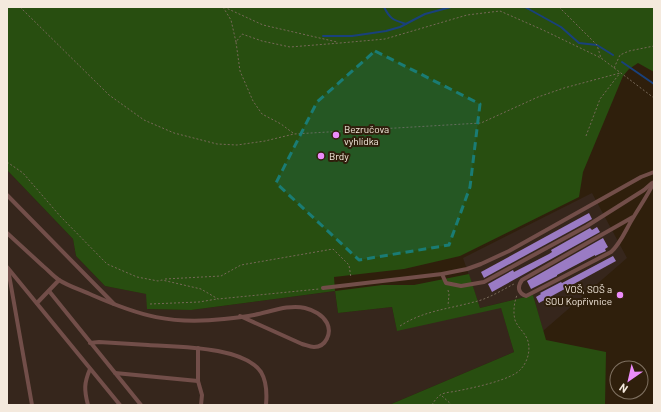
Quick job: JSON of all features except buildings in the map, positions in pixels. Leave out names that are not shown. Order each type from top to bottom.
[{"type":"lane","points":[[323,288],[442,274],[467,269],[481,264],[509,250],[654,172]]},
{"type":"lane","points":[[442,274],[446,283],[461,286],[484,282],[587,226],[654,182]]},
{"type":"lane","points":[[633,217],[522,280],[518,289],[526,296],[611,252],[616,247],[633,217],[645,200],[654,182]]},
{"type":"lane","points":[[7,195],[116,305]]},
{"type":"lane","points":[[7,233],[59,280],[116,305],[147,316],[174,320],[206,321],[288,308],[303,308],[316,312],[325,319],[328,327],[328,335],[323,344],[312,347],[240,316]]},
{"type":"lane","points":[[7,267],[119,404]]},
{"type":"lane","points":[[7,267],[32,405]]},
{"type":"lane","points":[[37,303],[59,280]]},
{"type":"lane","points":[[49,291],[141,405]]},
{"type":"lane","points":[[90,343],[99,342],[198,348],[225,353],[245,360],[256,367],[261,373],[265,382],[266,405]]},
{"type":"lane","points":[[198,348],[198,381],[202,395],[201,405]]},
{"type":"lane","points":[[88,405],[85,388],[86,379],[90,369]]},
{"type":"lane","points":[[115,373],[198,381]]},
{"type":"path","points":[[20,7],[109,95],[144,120],[174,133],[217,144],[237,145],[265,141],[294,134],[480,123],[538,97],[564,88],[620,73]]},
{"type":"path","points":[[223,7],[231,20],[240,71],[253,101],[262,114],[281,124],[294,134]]},
{"type":"path","points":[[223,7],[263,25],[340,43]]},
{"type":"path","points":[[559,7],[597,45],[601,58]]},
{"type":"path","points":[[236,42],[242,34],[290,46],[385,39],[467,15],[500,12],[543,30],[601,58],[654,98]]},
{"type":"path","points":[[614,68],[620,55],[629,51],[654,46]]},
{"type":"path","points":[[586,136],[600,99],[620,73]]},
{"type":"path","points":[[7,162],[23,173],[60,216],[107,264],[137,277],[158,281],[221,276],[242,265],[333,249],[350,265],[351,285]]},
{"type":"path","points":[[162,280],[201,289],[218,299]]},
{"type":"path","points":[[400,326],[407,321],[424,314],[448,307],[476,302],[522,280]]},
{"type":"path","points":[[446,283],[449,294],[448,307]]},
{"type":"path","points":[[150,304],[199,302],[323,288]]},
{"type":"path","points":[[432,405],[441,395],[508,377],[520,371],[527,361],[529,344],[526,336],[515,319],[514,305],[518,289]]},
{"type":"path","points":[[441,395],[452,405]]},
{"type":"highlighted area","points":[[375,51],[480,104],[470,187],[449,245],[359,260],[276,183],[317,102]]},
{"type":"shaded area","points":[[7,170],[73,239],[76,256],[105,286],[147,294],[147,309],[191,310],[335,291],[338,313],[392,307],[397,330],[501,307],[514,352],[389,405],[7,405]]},
{"type":"shaded area","points":[[592,193],[627,258],[543,331],[533,295],[480,308],[463,258]]},
{"type":"green space","points":[[7,7],[654,7],[654,72],[638,63],[629,69],[623,76],[583,172],[579,197],[460,256],[404,269],[334,277],[335,291],[191,310],[147,309],[146,294],[105,286],[76,256],[73,239],[7,170]]},
{"type":"green space","points":[[469,274],[480,308],[533,295],[546,340],[606,352],[605,405],[389,405],[514,352],[501,308],[397,331],[392,307],[338,313],[335,291],[382,285],[414,285]]},
{"type":"waterway","points":[[384,7],[392,18],[406,24]]},
{"type":"waterway","points":[[323,36],[352,36],[386,31],[400,27],[425,14],[451,7]]},
{"type":"waterway","points":[[525,7],[561,27],[579,43],[597,45],[613,55]]},
{"type":"waterway","points":[[622,62],[654,84]]},
{"type":"place","name":"Bezručova vyhlídka","points":[[336,135]]},
{"type":"place","name":"Brdy","points":[[321,156]]},
{"type":"place","name":"VOŠ, SOŠ a SOU Kopřivnice","points":[[620,295]]}]
